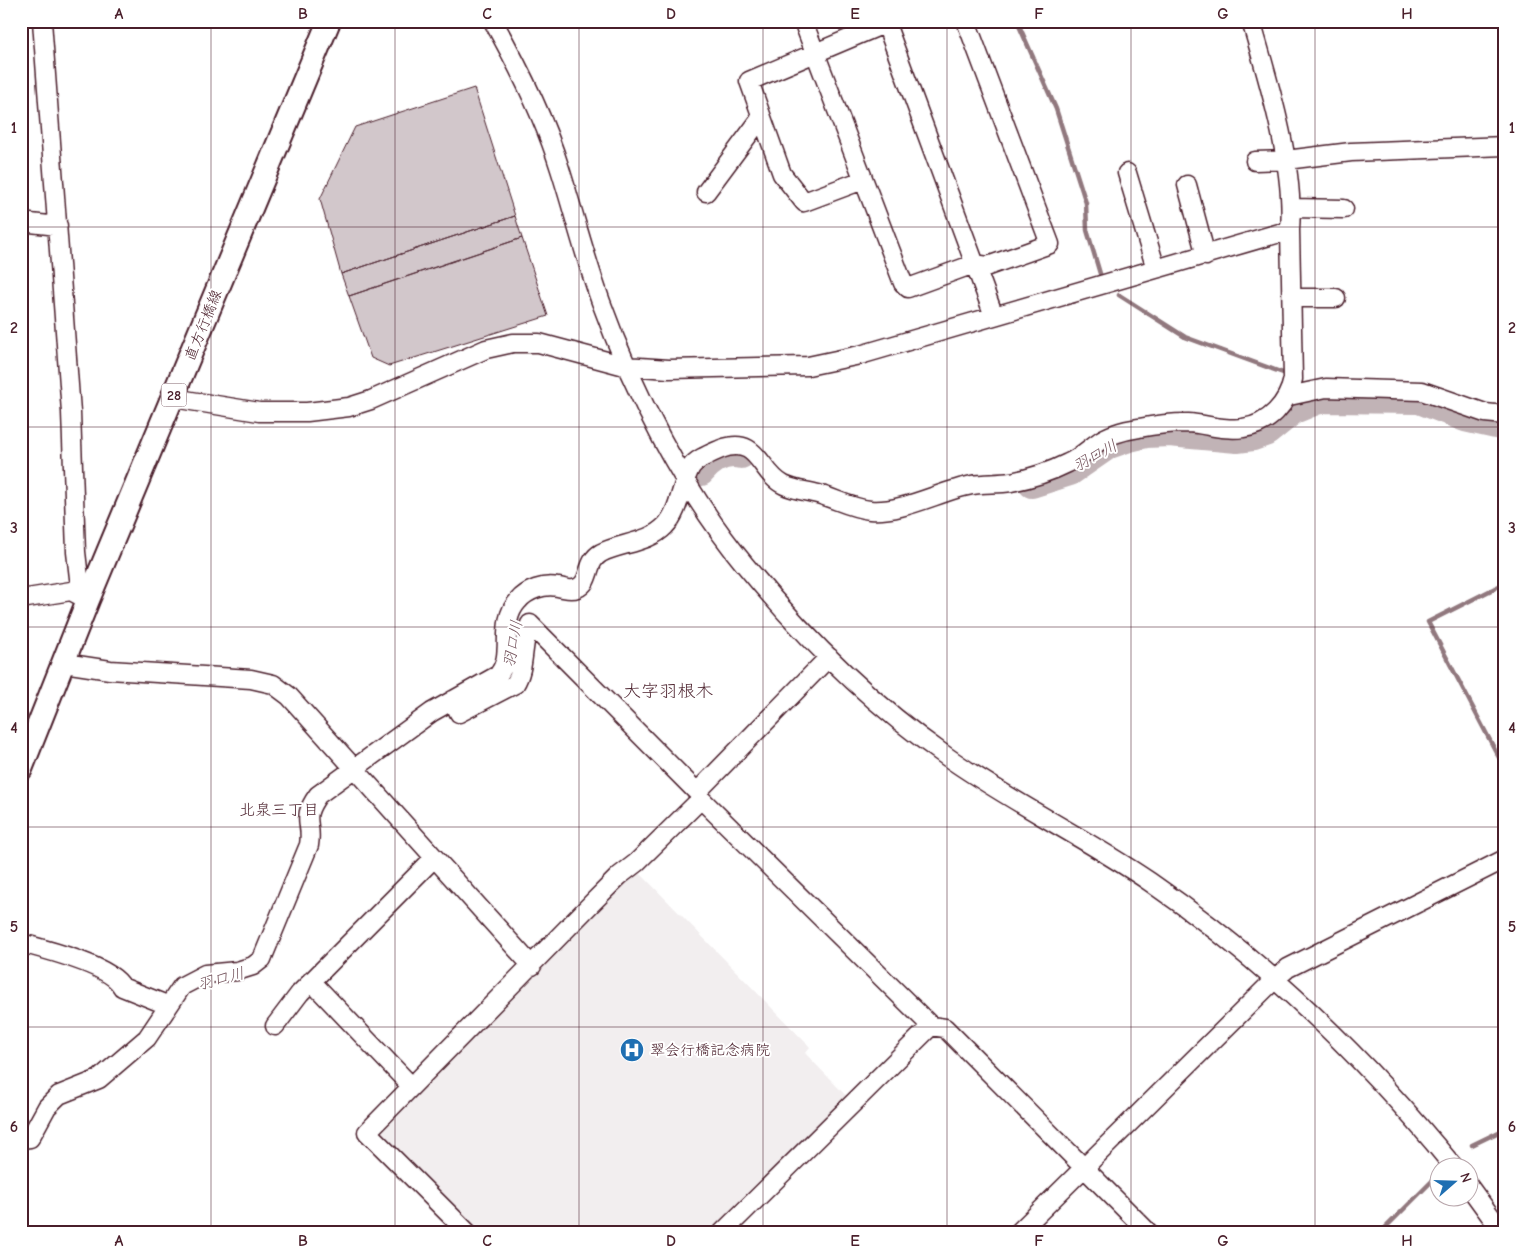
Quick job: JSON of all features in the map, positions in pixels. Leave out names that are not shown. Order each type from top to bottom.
[{"type":"main road","name":"直方行橋線","points":[[21,769],[88,600],[329,21]]},
{"type":"street","points":[[42,21],[71,412],[76,552],[79,578],[88,600]]},
{"type":"street","points":[[494,21],[541,115],[560,169],[594,284],[625,366],[687,482],[742,562],[793,622],[868,696],[946,756],[1025,806],[1076,834],[1152,884],[1243,951],[1372,1072],[1444,1156]]},
{"type":"street","points":[[804,21],[902,283],[908,288],[974,264],[988,266],[1050,244],[966,21]]},
{"type":"street","points":[[21,1138],[30,1138],[47,1107],[59,1095],[99,1079],[147,1038],[182,986],[205,974],[236,971],[253,966],[262,959],[309,845],[310,836],[307,814],[318,795],[453,700],[498,675],[503,669],[506,626],[510,610],[520,598],[528,592],[547,586],[571,590],[581,587],[584,584],[591,561],[601,553],[656,533],[665,526],[673,515],[692,466],[707,455],[723,448],[743,447],[754,453],[775,479],[785,486],[821,494],[852,507],[874,510],[972,485],[1011,482],[1040,475],[1071,462],[1098,442],[1139,428],[1187,423],[1243,428],[1261,423],[1278,409],[1289,396],[1293,379],[1290,230],[1292,208],[1286,160],[1251,21]]},
{"type":"street","points":[[863,180],[804,202],[782,174],[749,81],[887,22],[994,316]]},
{"type":"street","points":[[706,192],[761,118]]},
{"type":"street","points":[[1255,161],[1286,160],[1351,152],[1505,146]]},
{"type":"street","points":[[1127,173],[1156,269]]},
{"type":"street","points":[[1187,186],[1206,256]]},
{"type":"street","points":[[1292,208],[1344,208]]},
{"type":"street","points":[[21,222],[58,226]]},
{"type":"street","points":[[173,398],[259,412],[307,412],[349,407],[371,400],[486,349],[513,343],[539,343],[625,366],[678,369],[808,366],[860,355],[1206,256],[1290,230]]},
{"type":"street","points":[[1292,298],[1336,298]]},
{"type":"street","points":[[1289,396],[1326,388],[1422,391],[1485,414],[1505,415]]},
{"type":"street","points":[[21,599],[71,591],[88,600]]},
{"type":"street","points":[[453,700],[460,713],[515,684],[520,677],[524,637],[530,624],[931,1026],[945,1028],[1149,1233]]},
{"type":"street","points":[[468,1233],[367,1132],[619,876],[636,863],[829,658]]},
{"type":"street","points":[[64,663],[110,670],[251,678],[273,684],[289,696],[532,966]]},
{"type":"street","points":[[275,1026],[311,981],[434,858]]},
{"type":"street","points":[[1018,1233],[1288,968],[1505,859]]},
{"type":"street","points":[[21,943],[64,955],[104,971],[119,981],[122,987],[162,1003]]},
{"type":"street","points":[[311,981],[411,1086]]},
{"type":"street","points":[[722,1233],[931,1026]]},
{"type":"street","points":[[1478,1199],[1503,1233]]},
{"type":"shaded area","name":"翠会行橋記念病院","points":[[634,873],[642,875],[810,1047],[805,1053],[850,1100],[715,1233],[475,1233],[377,1136],[379,1126]]},
{"type":"building","points":[[474,88],[515,216],[341,274],[320,199],[355,127]]},
{"type":"building","points":[[515,216],[522,238],[349,296],[341,274]]},
{"type":"building","points":[[522,238],[548,316],[389,366],[371,358],[349,296]]},
{"type":"waterway","points":[[1017,21],[1056,109],[1086,203],[1087,230],[1101,277]]},
{"type":"waterway","points":[[1119,295],[1185,337],[1283,373]]},
{"type":"waterway","name":"羽口川","points":[[1032,484],[1070,472],[1109,445],[1129,438],[1146,434],[1169,433],[1237,439],[1253,437],[1267,432],[1294,410],[1316,401],[1327,399],[1419,400],[1465,418],[1505,427]]},
{"type":"waterway","name":"羽口川","points":[[701,472],[709,464],[724,455],[741,455]]},
{"type":"waterway","points":[[1505,583],[1428,622],[1505,769]]},
{"type":"waterway","points":[[1472,1145],[1505,1129]]},
{"type":"waterway","points":[[1380,1233],[1428,1185]]},
{"type":"place","name":"翠会行橋記念病院","points":[[632,1050]]},
{"type":"district","name":"大字羽根木","points":[[668,691]]},
{"type":"district","name":"北泉三丁目","points":[[279,810]]}]
